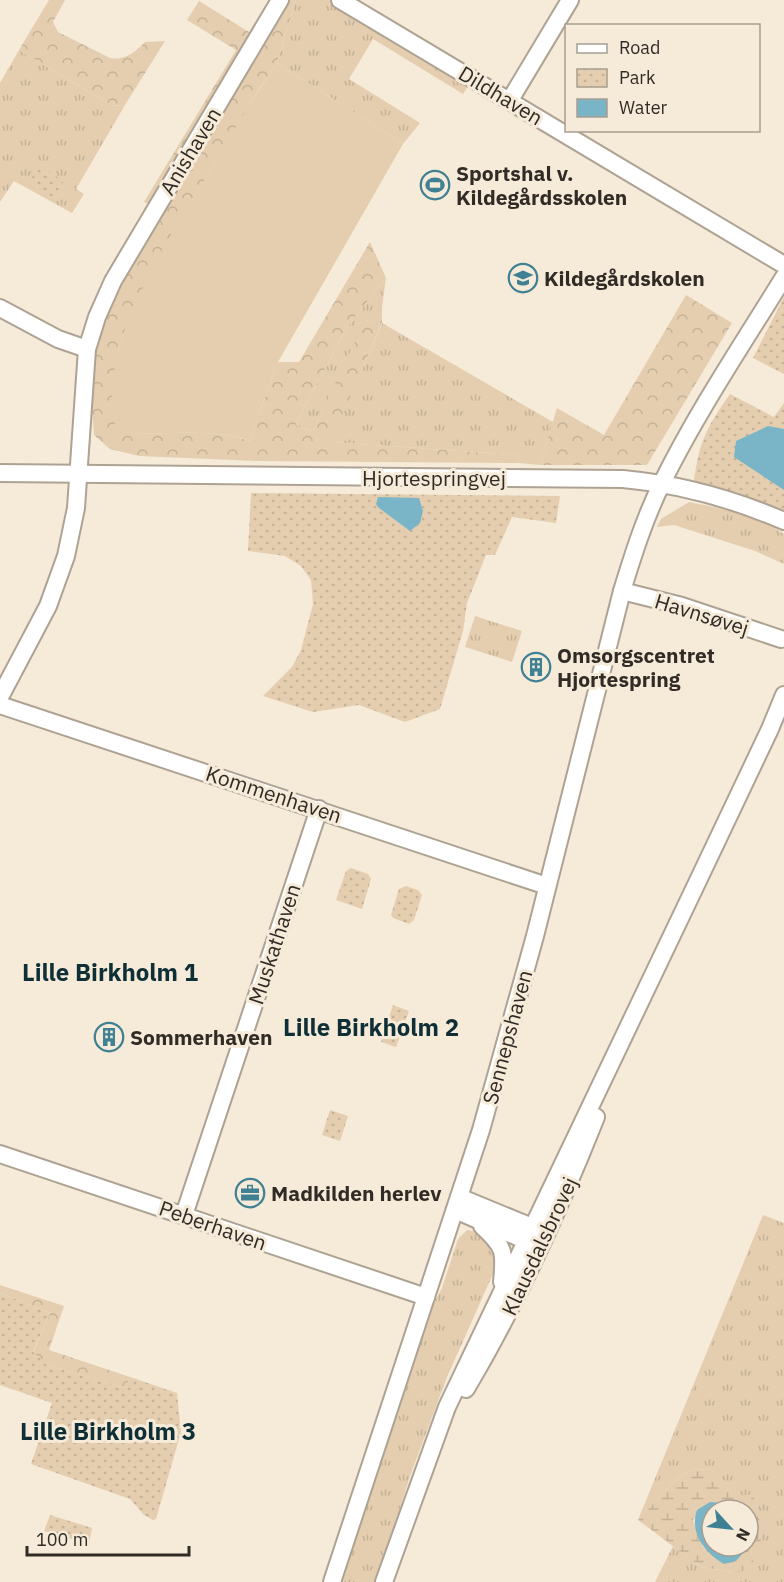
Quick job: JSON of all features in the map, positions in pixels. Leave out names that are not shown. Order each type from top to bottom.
[{"type":"street","name":"Anishaven","points":[[78,475],[87,349],[103,304],[119,272],[280,0]]},
{"type":"street","name":"Dildhaven","points":[[340,0],[784,265]]},
{"type":"street","points":[[510,100],[570,0]]},
{"type":"street","name":"Sennepshaven","points":[[332,1582],[457,1203],[507,1042],[622,591],[661,485],[705,402],[784,278]]},
{"type":"street","points":[[0,308],[43,332],[87,349]]},
{"type":"street","name":"Hjortespringvej","points":[[0,473],[623,479],[691,489],[756,509],[784,521]]},
{"type":"street","points":[[0,697],[48,606],[66,556],[76,507],[78,475]]},
{"type":"street","name":"Havnsøvej","points":[[622,591],[682,606],[781,639]]},
{"type":"street","name":"Klausdalsbrovej","points":[[384,1582],[447,1407],[501,1293],[586,1141],[641,1002],[784,695]]},
{"type":"street","name":"Kommenhaven","points":[[0,705],[547,886]]},
{"type":"street","name":"Klausdalsbrovej","points":[[770,729],[784,709]]},
{"type":"street","name":"Muskathaven","points":[[184,1215],[319,809]]},
{"type":"street","name":"Peberhaven","points":[[0,1155],[426,1296]]},
{"type":"street","points":[[457,1203],[497,1239],[503,1251],[501,1293]]},
{"type":"street","points":[[457,1203],[532,1238]]},
{"type":"street","points":[[472,1217],[532,1238]]},
{"type":"street","name":"Klausdalsbrovej","points":[[420,1483],[459,1400],[500,1330],[532,1238]]},
{"type":"green space","points":[[49,0],[65,0],[53,22],[58,32],[110,58],[129,55],[145,42],[165,41],[125,105],[113,106],[19,50]]},
{"type":"green space","points":[[286,0],[296,0],[277,63],[177,225],[135,306],[124,333],[118,353],[112,398],[128,434],[209,433],[252,442],[253,430],[278,362],[299,362],[370,242],[386,278],[347,327],[295,426],[313,431],[365,320],[382,323],[331,442],[517,455],[519,463],[256,461],[139,456],[110,449],[94,435],[90,382],[99,334],[118,281],[162,211],[144,202],[236,50],[187,20],[199,1],[262,40]]},
{"type":"green space","points":[[296,0],[329,0],[470,83],[463,94],[373,39],[349,79],[420,123],[403,144],[277,63]]},
{"type":"green space","points":[[19,50],[113,106],[125,105],[76,189],[84,194],[72,213],[14,181],[0,202],[0,83]]},
{"type":"green space","points":[[277,63],[403,144],[278,362],[253,430],[252,442],[209,433],[128,434],[116,428],[112,397],[116,364],[125,330],[139,295],[174,229]]},
{"type":"green space","points":[[40,168],[46,168],[63,182],[55,198],[31,187],[29,181]]},
{"type":"green space","points":[[386,278],[382,323],[553,422],[540,465],[519,463],[517,455],[330,442],[382,324],[366,320],[313,431],[295,426],[347,327]]},
{"type":"green space","points":[[686,295],[732,323],[647,465],[540,465],[557,408],[604,435]]},
{"type":"green space","points":[[784,297],[784,374],[753,358]]},
{"type":"green space","points":[[730,394],[774,417],[784,403],[784,512],[694,482],[698,456],[705,435]]},
{"type":"green space","points":[[251,493],[560,496],[556,523],[512,517],[495,555],[486,555],[467,603],[463,631],[440,709],[405,722],[359,705],[313,712],[263,696],[292,667],[301,650],[313,604],[311,580],[301,566],[285,556],[248,551]]},
{"type":"green space","points":[[689,502],[751,517],[784,534],[784,564],[755,551],[674,525],[657,527],[661,519]]},
{"type":"green space","points":[[475,616],[522,631],[512,662],[465,647]]},
{"type":"green space","points":[[351,868],[368,874],[371,879],[362,909],[336,900],[346,871]]},
{"type":"green space","points":[[406,886],[418,890],[422,895],[414,920],[409,924],[391,915],[399,889]]},
{"type":"green space","points":[[393,1005],[409,1011],[396,1047],[381,1042]]},
{"type":"green space","points":[[330,1110],[348,1116],[340,1141],[322,1135]]},
{"type":"green space","points":[[763,1215],[784,1223],[784,1582],[655,1582],[673,1546],[701,1567],[733,1572],[743,1558],[760,1558],[760,1535],[765,1528],[760,1521],[760,1498],[743,1498],[710,1469],[691,1470],[673,1482],[638,1520]]},
{"type":"green space","points":[[467,1230],[484,1233],[496,1252],[496,1267],[447,1377],[410,1476],[377,1582],[339,1582],[427,1316],[442,1288],[458,1239]]},
{"type":"green space","points":[[0,1285],[64,1306],[49,1350],[130,1377],[126,1388],[49,1366],[33,1353],[50,1313],[0,1293]]},
{"type":"green space","points":[[0,1293],[50,1313],[33,1352],[49,1366],[126,1388],[130,1377],[177,1393],[181,1432],[156,1519],[153,1520],[144,1515],[130,1499],[31,1464],[52,1403],[0,1385]]},
{"type":"green space","points":[[710,1469],[742,1495],[750,1495],[753,1498],[700,1498],[700,1513],[693,1520],[700,1539],[700,1558],[736,1560],[754,1558],[750,1570],[733,1572],[701,1567],[638,1520],[673,1482],[691,1470]]},
{"type":"green space","points":[[50,1515],[92,1528],[89,1544],[44,1531]]},
{"type":"green space","points":[[760,1520],[765,1528],[760,1542]]},
{"type":"water","points":[[768,426],[784,429],[784,490],[734,457],[736,441]]},
{"type":"water","points":[[378,497],[419,498],[423,511],[420,523],[410,531],[379,508],[376,504]]},
{"type":"water","points":[[700,1508],[700,1542],[695,1527],[697,1510]]},
{"type":"water","points":[[716,1558],[739,1558],[724,1564]]},
{"type":"place","name":"Sportshal v. Kildegårdsskolen","points":[[435,185]]},
{"type":"place","name":"Kildegårdskolen","points":[[523,278]]},
{"type":"place","name":"Omsorgscentret Hjortespring","points":[[536,667]]},
{"type":"place","name":"Sommerhaven","points":[[109,1037]]},
{"type":"place","name":"Madkilden herlev","points":[[250,1193]]},
{"type":"district","name":"Lille Birkholm 1","points":[[110,972]]},
{"type":"district","name":"Lille Birkholm 2","points":[[371,1027]]},
{"type":"district","name":"Lille Birkholm 3","points":[[108,1431]]}]
